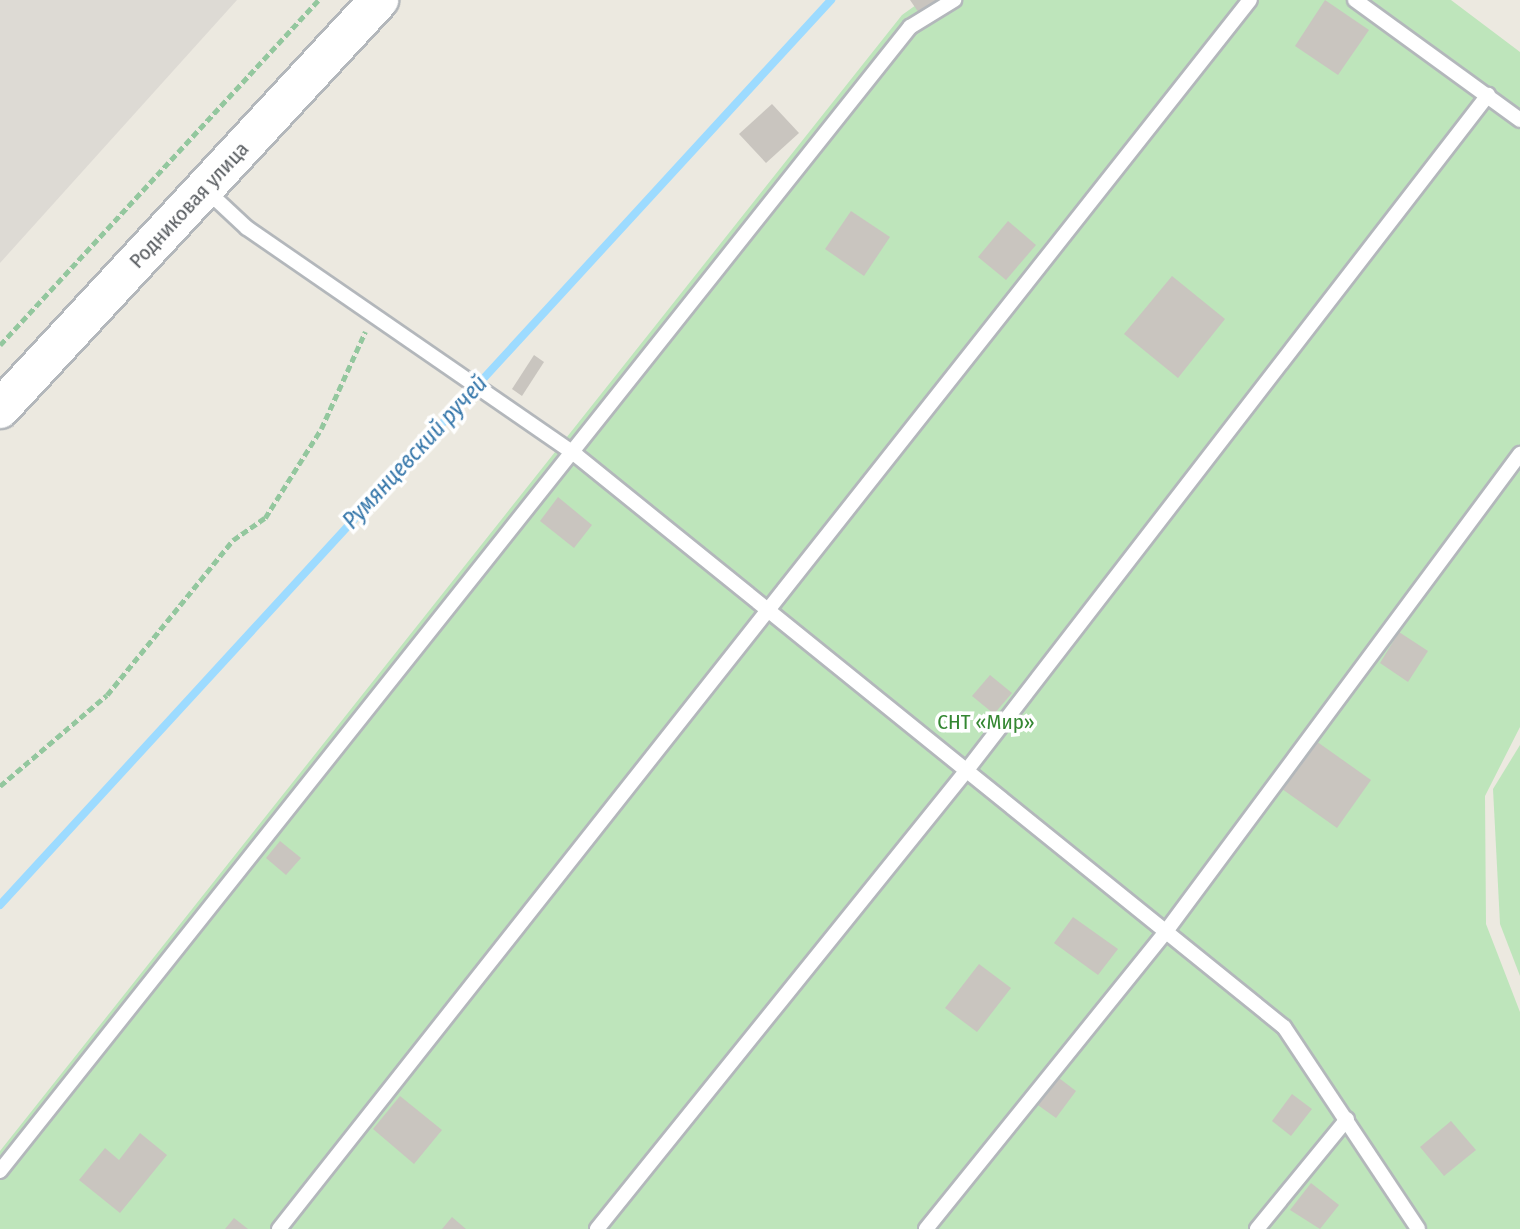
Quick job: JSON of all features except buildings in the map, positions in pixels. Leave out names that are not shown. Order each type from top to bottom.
[{"type":"main road","name":"Родниковая улица","points":[[0,409],[379,0]]},
{"type":"lane","points":[[0,1171],[576,455],[910,27],[954,0]]},
{"type":"lane","points":[[279,1229],[774,609],[1250,0]]},
{"type":"lane","points":[[1355,0],[1520,120]]},
{"type":"lane","points":[[597,1229],[967,770],[1488,95]]},
{"type":"lane","points":[[204,188],[247,228],[576,455],[774,609],[967,770],[1284,1027],[1418,1229]]},
{"type":"lane","points":[[926,1229],[1167,930],[1520,454]]},
{"type":"lane","points":[[1257,1229],[1347,1119]]},
{"type":"path","points":[[0,345],[318,0]]},
{"type":"path","points":[[0,786],[107,695],[233,540],[265,517],[320,429],[373,314]]},
{"type":"shaded area","points":[[0,0],[237,0],[0,263]]},
{"type":"green space","name":"СНТ «Мир»","points":[[923,0],[1451,0],[1520,52],[1520,727],[1485,796],[1486,924],[1520,1012],[1520,1229],[0,1229],[0,1151],[902,15]]},
{"type":"green space","points":[[1520,745],[1520,976],[1500,924],[1493,789]]},
{"type":"waterway","name":"Румянцевский ручей","points":[[0,905],[831,0]]}]
